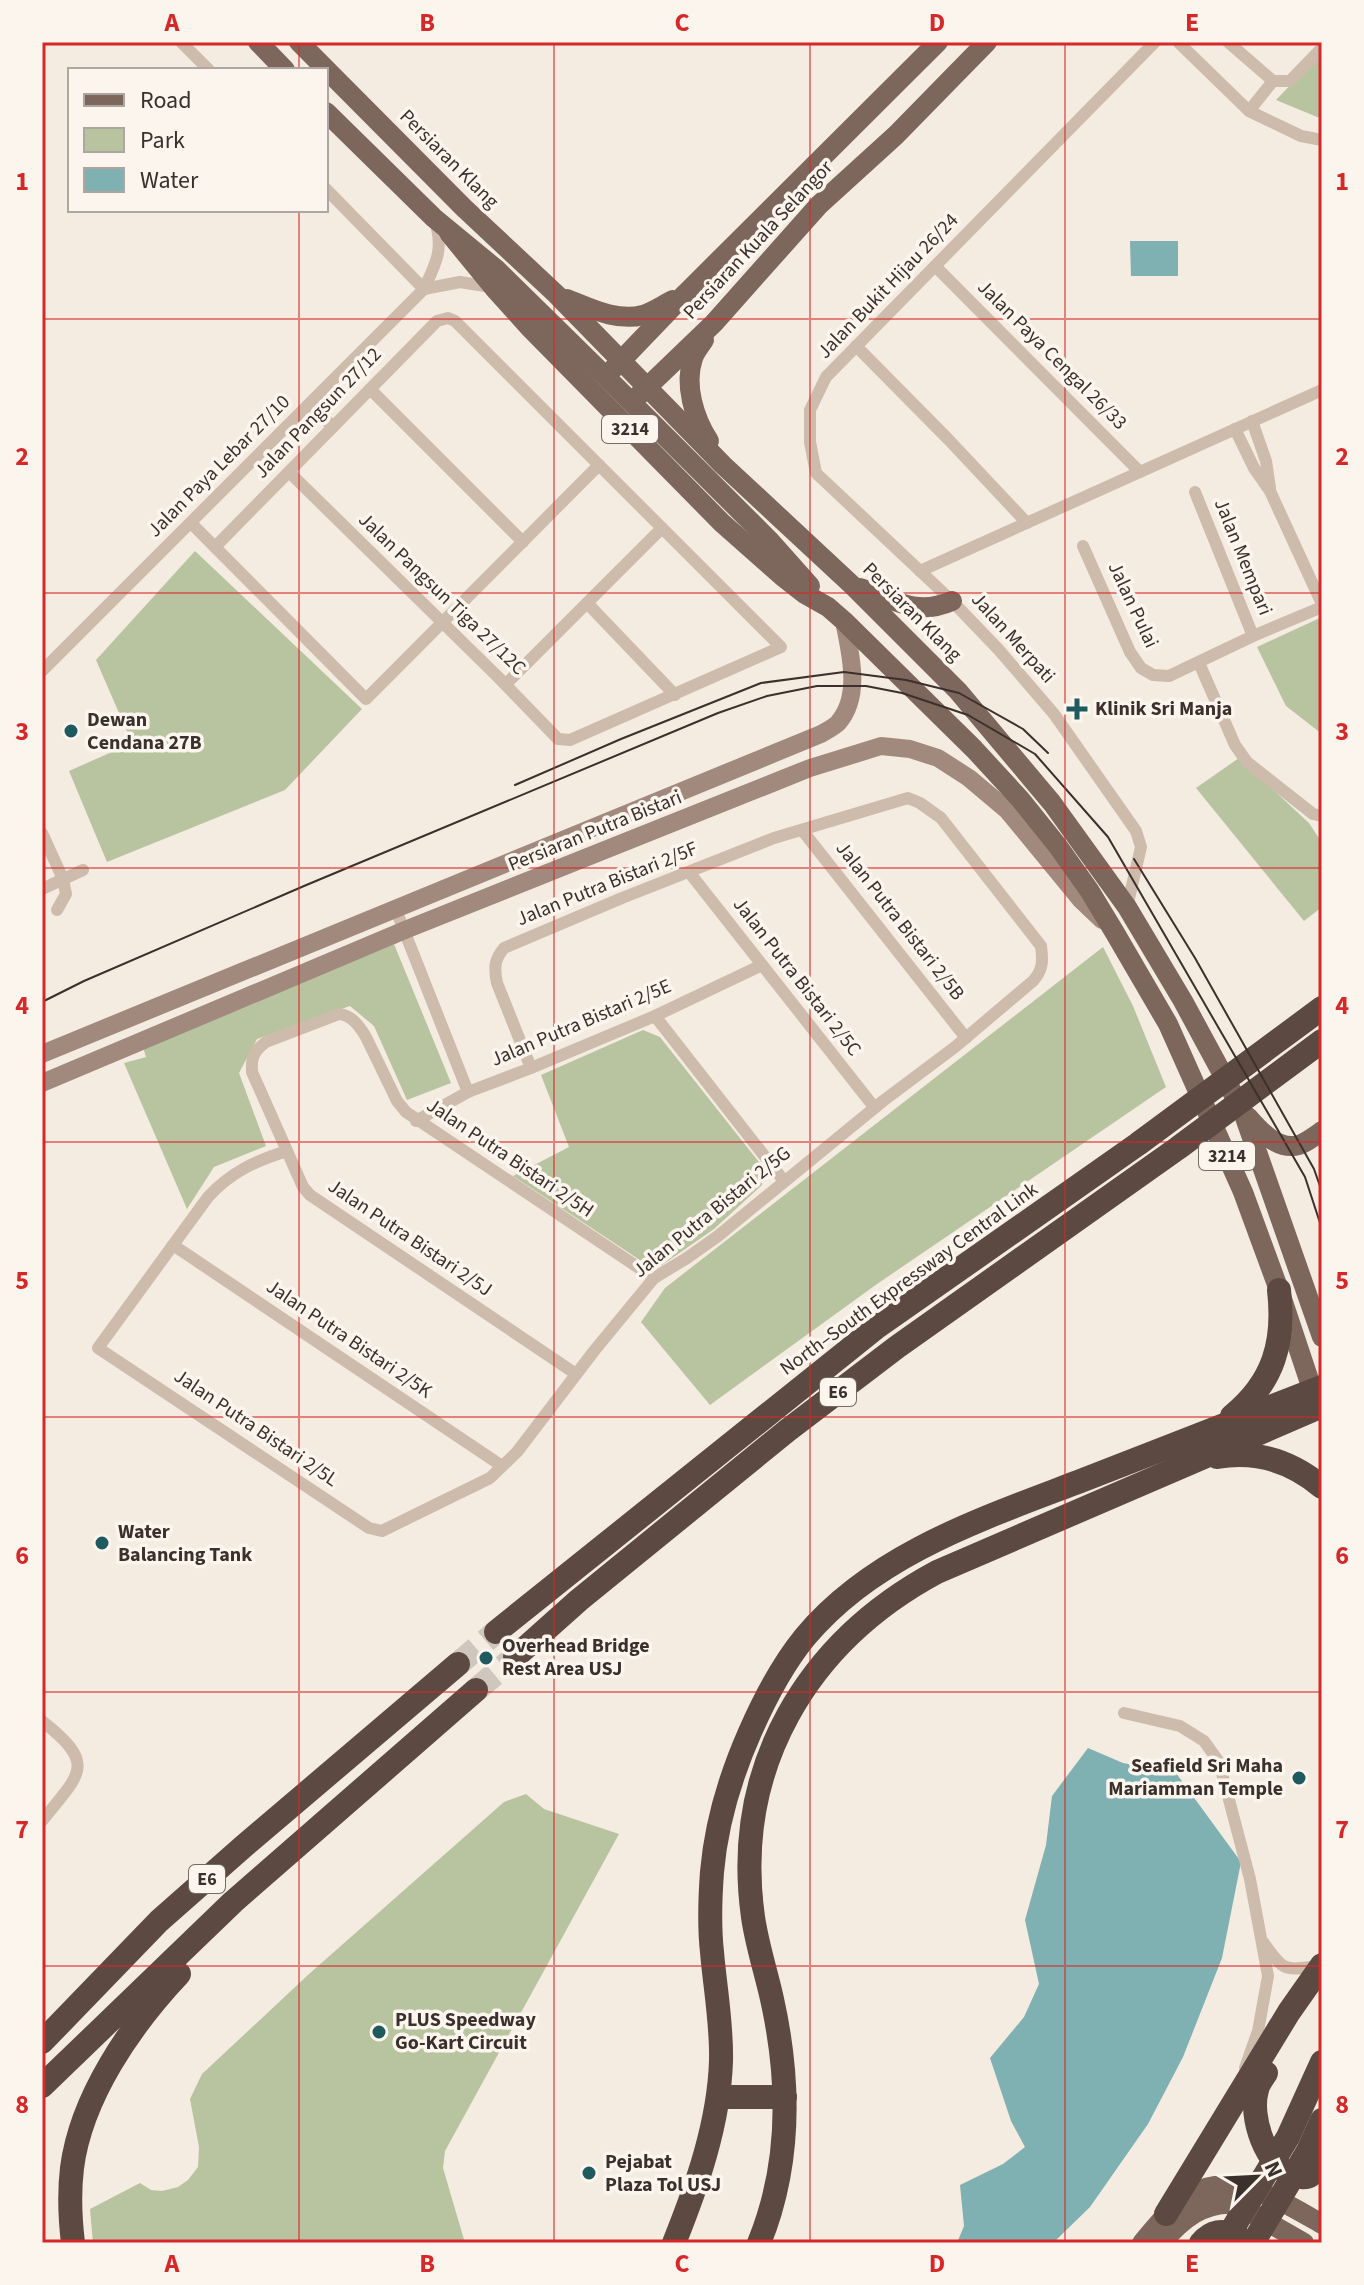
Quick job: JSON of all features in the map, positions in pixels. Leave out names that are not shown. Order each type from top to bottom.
[{"type":"highway","name":"North–South Expressway Central Link","points":[[496,1632],[877,1327],[1161,1127],[1322,1008]]},
{"type":"highway","name":"E6","points":[[515,1657],[579,1600],[788,1430],[938,1316],[1178,1148],[1322,1041]]},
{"type":"highway","points":[[674,2243],[702,2164],[719,2097],[720,2021],[710,1921],[712,1868],[719,1829],[740,1756],[773,1685],[790,1657],[806,1635],[845,1599],[913,1552],[980,1520],[1225,1422],[1245,1406],[1261,1387],[1273,1364],[1280,1340],[1282,1315],[1279,1290]]},
{"type":"highway","points":[[1202,1433],[1319,1402]]},
{"type":"highway","points":[[759,2243],[778,2183],[784,2140],[785,2097],[780,2043],[753,1918],[749,1850],[759,1787],[783,1724],[804,1687],[845,1638],[907,1588],[1319,1402]]},
{"type":"highway","points":[[1194,1461],[1236,1454],[1261,1456],[1285,1463],[1322,1487]]},
{"type":"highway","name":"E6","points":[[42,2042],[159,1921],[458,1664]]},
{"type":"highway","name":"E6","points":[[42,2086],[233,1902],[476,1690]]},
{"type":"highway","points":[[73,2243],[69,2211],[72,2167],[92,2099],[137,2025],[212,1938],[233,1902]]},
{"type":"highway","points":[[1172,2219],[1229,2113],[1289,2012],[1318,1971]]},
{"type":"highway","points":[[1318,1971],[1257,2090],[1255,2102],[1258,2128],[1266,2152],[1284,2173],[1304,2178],[1313,2174],[1306,2149],[1322,2062]]},
{"type":"highway","points":[[719,2097],[785,2097]]},
{"type":"highway","points":[[1201,2243],[1216,2231],[1226,2231],[1252,2243],[1322,2120]]},
{"type":"highway","points":[[1224,2243],[1306,2149]]},
{"type":"main road","points":[[258,42],[283,68]]},
{"type":"main road","name":"Persiaran Klang","points":[[299,42],[325,68]]},
{"type":"main road","name":"Persiaran Kuala Selangor","points":[[606,377],[938,42]]},
{"type":"main road","name":"Persiaran Kuala Selangor","points":[[631,402],[714,323],[819,205],[896,135],[987,42]]},
{"type":"main road","name":"Persiaran Klang","points":[[328,71],[464,208],[556,294],[723,465],[852,585],[958,691],[1052,803],[1127,907],[1183,1001],[1243,1112],[1322,1337]]},
{"type":"main road","name":"3214","points":[[328,114],[449,233],[530,328],[722,523],[782,576],[836,614],[974,749],[1057,845],[1089,890],[1168,1024],[1243,1192],[1319,1402]]},
{"type":"main road","points":[[449,233],[496,269],[606,377],[769,540],[836,614]]},
{"type":"main road","points":[[556,294],[597,311],[622,317],[643,315],[686,293]]},
{"type":"main road","points":[[714,323],[693,358],[690,384],[701,429],[723,465]]},
{"type":"main road","points":[[852,585],[911,607],[932,608],[952,601]]},
{"type":"main road","name":"Persiaran Putra Bistari","points":[[42,1054],[821,734],[838,723],[851,693],[852,675],[836,614]]},
{"type":"main road","name":"Persiaran Putra Bistari","points":[[42,1083],[405,930],[810,768],[881,746],[910,749],[938,758],[969,778],[1007,810],[1081,900],[1115,933]]},
{"type":"main road","points":[[1243,1112],[1266,1136],[1282,1144],[1300,1144],[1322,1131]]},
{"type":"main road","points":[[1162,2243],[1172,2219],[1189,2195],[1211,2185],[1243,2186],[1322,2224]]},
{"type":"main road","points":[[1142,2243],[1172,2219],[1223,2203],[1236,2204],[1304,2243]]},
{"type":"street","points":[[181,42],[207,68]]},
{"type":"street","name":"Jalan Bukit Hijau 26/24","points":[[920,571],[816,473],[810,442],[810,410],[826,377],[1155,42]]},
{"type":"street","points":[[1178,42],[1249,111],[1301,136],[1322,140]]},
{"type":"street","points":[[1228,42],[1273,81],[1290,81],[1322,48]]},
{"type":"street","points":[[1249,111],[1273,81]]},
{"type":"street","points":[[328,191],[424,289],[460,282],[494,288]]},
{"type":"street","name":"Jalan Paya Lebar 27/10","points":[[42,671],[424,289],[439,257],[439,234],[434,218]]},
{"type":"street","name":"Jalan Paya Cengal 26/33","points":[[935,266],[1140,472]]},
{"type":"street","name":"Jalan Pangsun 27/12","points":[[215,547],[437,321],[448,318],[455,321],[599,465]]},
{"type":"street","points":[[856,346],[1027,523]]},
{"type":"street","points":[[370,389],[523,542]]},
{"type":"street","points":[[920,571],[1322,390]]},
{"type":"street","points":[[310,404],[333,427]]},
{"type":"street","points":[[1252,421],[1266,461],[1270,491]]},
{"type":"street","points":[[1235,429],[1254,468],[1270,491],[1322,606]]},
{"type":"street","points":[[191,523],[366,699],[599,465],[781,647],[675,695],[587,603]]},
{"type":"street","name":"Jalan Pangsun Tiga 27/12C","points":[[289,472],[506,684],[558,739],[570,740],[675,695]]},
{"type":"street","name":"Jalan Mempari","points":[[1195,492],[1253,636]]},
{"type":"street","points":[[506,684],[662,528]]},
{"type":"street","name":"Jalan Pulai","points":[[1083,546],[1130,652],[1141,668],[1153,675],[1169,676],[1322,606]]},
{"type":"street","name":"Jalan Merpati","points":[[920,571],[999,650],[1054,714],[1136,831],[1141,847],[1127,907]]},
{"type":"street","points":[[1199,663],[1235,745],[1247,762],[1313,814],[1322,816]]},
{"type":"street","name":"Jalan Putra Bistari 2/5F","points":[[531,1068],[497,983],[494,969],[496,957],[504,948],[774,838],[908,798],[941,818],[1041,946],[1043,961],[1040,973],[966,1038]]},
{"type":"street","name":"Jalan Putra Bistari 2/5B","points":[[802,830],[966,1038]]},
{"type":"street","points":[[42,833],[63,879],[66,894],[57,910]]},
{"type":"street","points":[[42,889],[83,870]]},
{"type":"street","name":"Jalan Putra Bistari 2/5C","points":[[689,872],[874,1107]]},
{"type":"street","points":[[396,910],[468,1092]]},
{"type":"street","name":"Jalan Putra Bistari 2/5E","points":[[416,1121],[468,1092],[655,1016],[762,965]]},
{"type":"street","name":"Jalan Putra Bistari 2/5H","points":[[339,1014],[345,1014],[360,1027],[397,1101],[416,1121],[654,1278]]},
{"type":"street","name":"Jalan Putra Bistari 2/5J","points":[[339,1014],[266,1042],[251,1058],[252,1072],[303,1187],[310,1195],[576,1374]]},
{"type":"street","points":[[655,1016],[784,1181]]},
{"type":"street","name":"Jalan Putra Bistari 2/5G","points":[[394,1527],[490,1478],[517,1452],[654,1278],[718,1236],[874,1107],[966,1038]]},
{"type":"street","points":[[173,1245],[208,1197],[224,1181],[259,1159],[287,1151]]},
{"type":"street","name":"Jalan Putra Bistari 2/5L","points":[[173,1245],[98,1348],[369,1528],[382,1531],[394,1527]]},
{"type":"street","name":"Jalan Putra Bistari 2/5K","points":[[173,1245],[502,1466]]},
{"type":"street","points":[[1124,1713],[1180,1726],[1204,1741],[1219,1762],[1250,1879],[1268,1976],[1258,2031],[1229,2113]]},
{"type":"street","points":[[42,1721],[69,1743],[78,1766],[76,1778],[42,1821]]},
{"type":"street","points":[[1261,1940],[1279,1964],[1292,1969],[1318,1971]]},
{"type":"green space","points":[[1322,52],[1322,119],[1276,100]]},
{"type":"green space","points":[[195,551],[362,709],[285,790],[107,862],[69,771],[132,743],[96,660]]},
{"type":"green space","points":[[1322,617],[1322,734],[1286,706],[1257,647]]},
{"type":"green space","points":[[1239,758],[1309,823],[1322,843],[1322,907],[1304,921],[1196,788]]},
{"type":"green space","points":[[394,944],[451,1083],[407,1100],[374,1026],[350,1006],[257,1039],[239,1073],[266,1146],[214,1167],[187,1209],[124,1063],[146,1057],[143,1047]]},
{"type":"green space","points":[[1103,947],[1133,1006],[1166,1087],[877,1284],[710,1405],[641,1322],[665,1288]]},
{"type":"green space","points":[[643,1030],[660,1037],[762,1166],[762,1185],[714,1229],[655,1270],[513,1176],[569,1147],[541,1075]]},
{"type":"green space","name":"PLUS Speedway Go-Kart Circuit","points":[[526,1794],[544,1809],[619,1834],[445,2151],[443,2168],[465,2243],[93,2243],[90,2209],[140,2183],[151,2190],[178,2187],[198,2167],[199,2147],[190,2099],[202,2074],[309,1974],[504,1802]]},
{"type":"water","points":[[1130,241],[1178,241],[1178,276],[1131,276]]},
{"type":"water","points":[[1088,1748],[1123,1763],[1176,1773],[1241,1862],[1222,1958],[1183,2057],[1148,2124],[1090,2207],[1053,2243],[957,2243],[964,2226],[960,2185],[1003,2164],[1025,2147],[1011,2121],[990,2058],[1024,2017],[1039,1984],[1025,1920],[1046,1845],[1052,1796]]},
{"type":"tunnel","points":[[458,1664],[496,1632]]},
{"type":"tunnel","points":[[476,1690],[515,1657]]},
{"type":"tram line","points":[[515,785],[761,683],[844,672],[906,680],[959,693],[1023,729],[1048,753]]},
{"type":"tram line","points":[[42,1002],[304,886],[718,713],[767,696],[817,686],[866,686],[902,693],[968,715],[1035,754],[1108,837],[1305,1177],[1322,1229]]},
{"type":"tram line","points":[[1134,859],[1195,958],[1314,1169],[1321,1189]]},
{"type":"place","name":"Klinik Sri Manja","points":[[1077,709]]},
{"type":"place","name":"Dewan Cendana 27B","points":[[71,731]]},
{"type":"place","name":"Water Balancing Tank","points":[[102,1543]]},
{"type":"place","name":"Overhead Bridge Rest Area USJ","points":[[486,1658]]},
{"type":"place","name":"Seafield Sri Maha Mariamman Temple","points":[[1299,1778]]},
{"type":"place","name":"PLUS Speedway Go-Kart Circuit","points":[[379,2032]]},
{"type":"place","name":"Pejabat Plaza Tol USJ","points":[[589,2173]]}]
